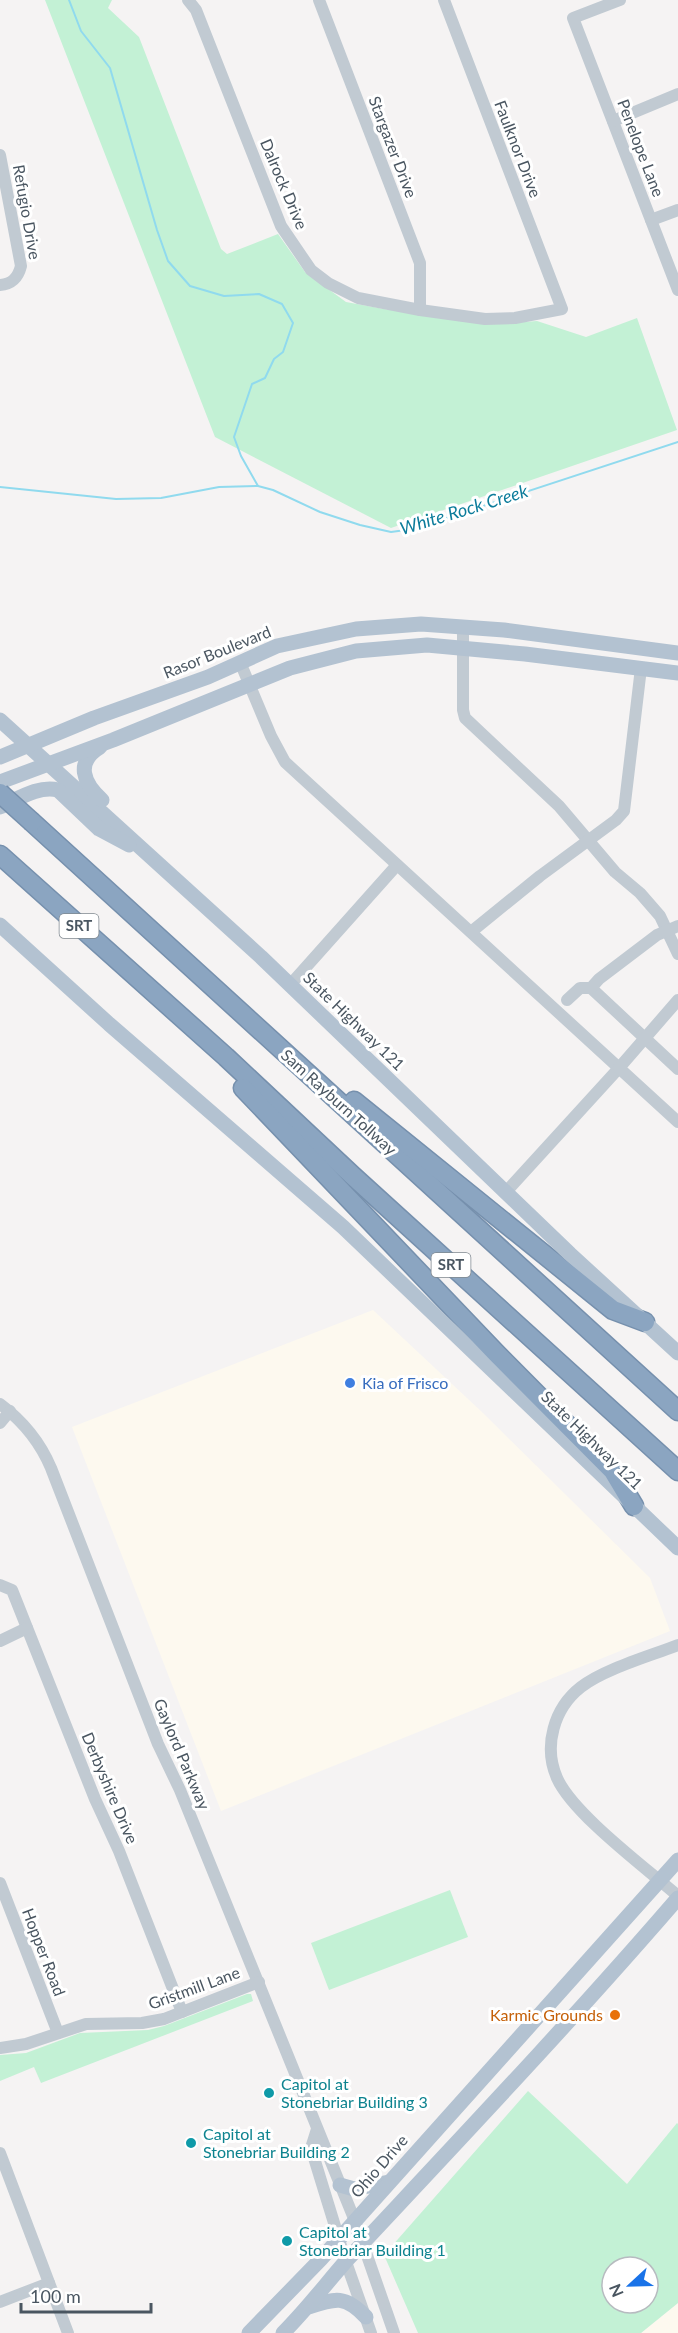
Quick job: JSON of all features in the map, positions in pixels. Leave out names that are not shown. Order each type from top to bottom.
[{"type":"highway","name":"Sam Rayburn Tollway","points":[[0,793],[678,1412]]},
{"type":"highway","name":"SRT","points":[[0,855],[226,1057],[352,1176],[678,1471]]},
{"type":"highway","points":[[281,1050],[344,1092],[614,1310],[645,1323]]},
{"type":"highway","points":[[226,1057],[244,1089],[496,1353],[613,1471],[634,1506]]},
{"type":"main road","name":"Rasor Boulevard","points":[[0,757],[29,747],[94,718],[208,677],[277,646],[356,629],[421,624],[463,627],[678,653]]},
{"type":"main road","points":[[0,782],[110,741],[290,668],[356,651],[427,645],[678,673]]},
{"type":"main road","name":"State Highway 121","points":[[0,720],[290,985],[505,1193],[678,1353]]},
{"type":"main road","points":[[110,741],[88,756],[84,771],[86,781],[90,790],[128,824],[153,858]]},
{"type":"main road","points":[[0,807],[40,789],[58,790],[99,829],[153,858]]},
{"type":"main road","name":"State Highway 121","points":[[0,925],[109,1024],[343,1227],[678,1548]]},
{"type":"main road","name":"Ohio Drive","points":[[249,2333],[355,2221],[678,1860]]},
{"type":"main road","points":[[283,2333],[551,2042],[678,1897]]},
{"type":"main road","points":[[340,2185],[354,2189],[389,2182]]},
{"type":"main road","points":[[309,2307],[330,2300],[344,2300],[366,2317]]},
{"type":"street","name":"Dalrock Drive","points":[[188,0],[196,10],[281,226],[311,270],[328,283],[358,298],[420,310],[485,319],[515,318],[562,309]]},
{"type":"street","name":"Stargazer Drive","points":[[319,0],[420,262],[420,310]]},
{"type":"street","name":"Faulknor Drive","points":[[444,0],[562,309]]},
{"type":"street","name":"Penelope Lane","points":[[620,0],[573,18],[678,290]]},
{"type":"street","points":[[613,121],[678,94]]},
{"type":"street","name":"Refugio Drive","points":[[0,155],[21,266],[19,274],[8,284],[0,285]]},
{"type":"street","points":[[651,220],[678,210]]},
{"type":"street","points":[[463,627],[463,710],[465,718],[559,806],[615,872],[640,893],[673,929],[678,954]]},
{"type":"street","points":[[240,662],[271,736],[285,762],[678,1122]]},
{"type":"street","points":[[471,932],[540,876],[616,820],[624,811],[641,668]]},
{"type":"street","points":[[290,985],[397,865]]},
{"type":"street","points":[[591,988],[599,979],[657,934],[673,929]]},
{"type":"street","points":[[567,1000],[580,988],[591,988],[678,1069]]},
{"type":"street","points":[[505,1193],[678,1000]]},
{"type":"street","points":[[0,1423],[5,1408]]},
{"type":"street","name":"Gaylord Parkway","points":[[5,1408],[33,1435],[47,1460],[158,1744],[180,1790],[355,2221],[394,2333]]},
{"type":"street","name":"Derbyshire Drive","points":[[0,1585],[12,1590],[182,2012]]},
{"type":"street","points":[[0,1641],[27,1628]]},
{"type":"street","points":[[678,1645],[603,1675],[582,1687],[562,1706],[553,1729],[550,1751],[556,1777],[570,1798],[594,1823],[678,1897]]},
{"type":"street","name":"Hopper Road","points":[[0,1883],[58,2033]]},
{"type":"street","name":"Gristmill Lane","points":[[0,2048],[26,2044],[86,2024],[153,2021],[259,1982]]},
{"type":"street","name":"Gaylord Parkway","points":[[316,2129],[311,2148],[346,2262],[371,2333]]},
{"type":"street","points":[[0,2153],[4,2176],[68,2333]]},
{"type":"street","points":[[0,2302],[49,2283]]},
{"type":"shaded area","points":[[373,1310],[483,1413],[650,1578],[670,1631],[221,1811],[72,1427]]},
{"type":"shaded area","points":[[678,2303],[678,2333],[641,2333]]},
{"type":"green space","points":[[45,0],[112,0],[108,8],[139,37],[221,249],[227,254],[278,234],[305,272],[346,302],[384,309],[497,324],[537,321],[586,337],[637,318],[677,430],[391,528],[215,437]]},
{"type":"green space","points":[[450,1890],[468,1937],[329,1990],[311,1943]]},
{"type":"green space","points":[[251,1994],[253,2001],[41,2083],[34,2067],[0,2081],[0,2055],[26,2053],[80,2033],[148,2030]]},
{"type":"green space","points":[[528,2091],[627,2184],[678,2124],[678,2303],[641,2333],[418,2333],[384,2255]]},
{"type":"waterway","points":[[69,0],[81,31],[110,68],[168,261],[190,286],[224,296],[259,294],[282,304],[293,323],[283,352],[274,359],[265,378],[252,384],[234,437],[241,456],[258,486]]},
{"type":"waterway","name":"White Rock Creek","points":[[0,487],[116,499],[161,498],[219,487],[258,486],[273,490],[320,512],[391,532],[413,529],[678,442]]},
{"type":"place","name":"Kia of Frisco","points":[[350,1383]]},
{"type":"place","name":"Karmic Grounds","points":[[615,2015]]},
{"type":"place","name":"Capitol at Stonebriar Building 3","points":[[269,2093]]},
{"type":"place","name":"Capitol at Stonebriar Building 2","points":[[191,2143]]},
{"type":"place","name":"Capitol at Stonebriar Building 1","points":[[287,2241]]}]
